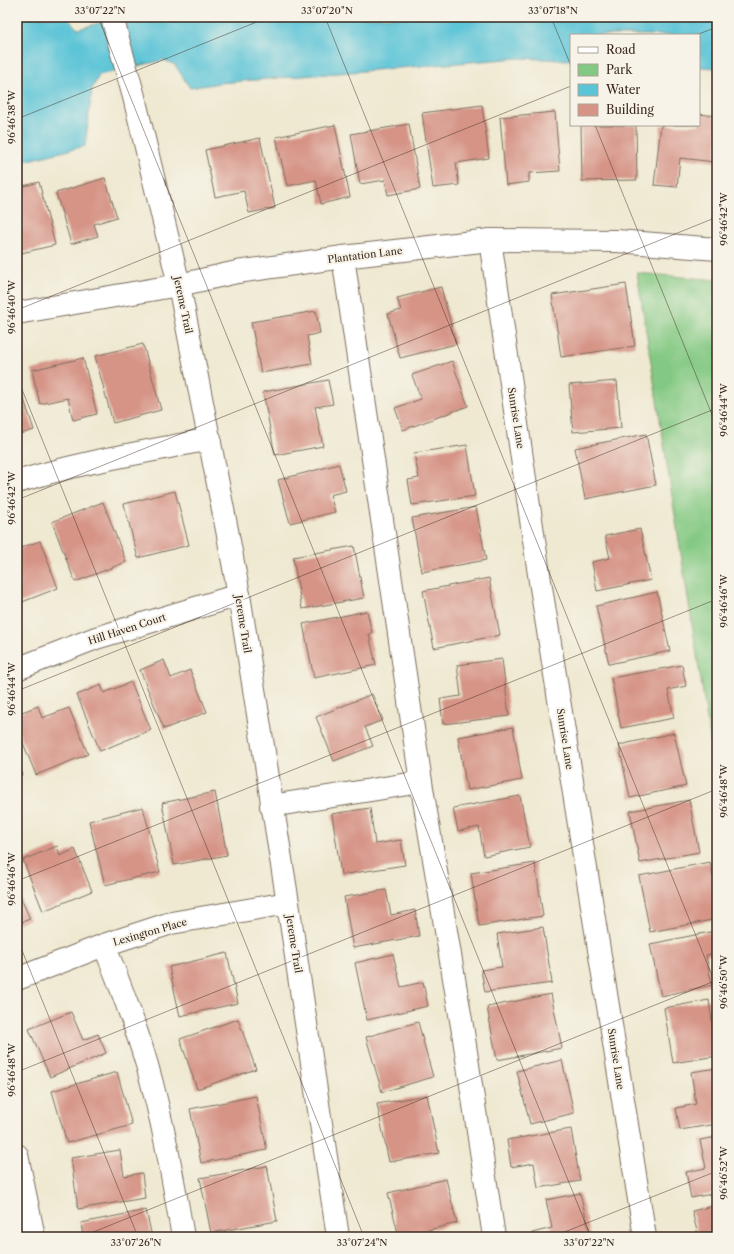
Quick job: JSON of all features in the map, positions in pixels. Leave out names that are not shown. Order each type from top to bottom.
[{"type":"street","name":"Jereme Trail","points":[[112,17],[134,97],[179,285],[239,595],[271,806],[288,903],[338,1237]]},
{"type":"street","name":"Plantation Lane","points":[[17,313],[179,285],[237,272],[343,257],[490,240],[617,241],[717,249]]},
{"type":"street","name":"Sunrise Lane","points":[[490,240],[540,581],[645,1237]]},
{"type":"street","points":[[343,257],[421,782],[463,1032],[494,1237]]},
{"type":"street","points":[[17,482],[90,462],[210,439]]},
{"type":"street","name":"Hill Haven Court","points":[[17,669],[96,638],[239,595]]},
{"type":"street","points":[[271,806],[421,782]]},
{"type":"street","name":"Lexington Place","points":[[17,979],[104,945],[171,923],[288,903]]},
{"type":"street","points":[[104,945],[148,1066],[168,1151],[183,1237]]},
{"type":"street","points":[[17,1155],[34,1237]]},
{"type":"green space","points":[[637,273],[717,280],[717,783]]},
{"type":"water","points":[[17,17],[66,17],[78,29],[119,17],[717,17],[717,68],[700,67],[700,34],[570,34],[570,60],[518,58],[219,83],[190,88],[175,65],[164,60],[99,75],[92,89],[85,146],[17,163]]},
{"type":"building","points":[[482,105],[489,158],[456,163],[459,185],[433,188],[422,113]]},
{"type":"building","points":[[555,112],[560,171],[529,173],[529,182],[506,185],[500,117]]},
{"type":"building","points":[[700,114],[717,116],[715,162],[680,158],[677,187],[654,185],[661,126],[700,126]]},
{"type":"building","points":[[409,124],[420,189],[388,195],[385,180],[360,184],[351,134]]},
{"type":"building","points":[[335,125],[350,197],[321,204],[316,180],[287,186],[276,137]]},
{"type":"building","points":[[581,126],[636,126],[637,180],[582,181]]},
{"type":"building","points":[[260,138],[275,208],[249,213],[244,191],[215,197],[205,150]]},
{"type":"building","points":[[105,178],[117,217],[94,224],[98,236],[71,244],[56,193]]},
{"type":"building","points":[[39,182],[55,245],[17,254],[17,188]]},
{"type":"building","points":[[626,284],[635,346],[561,357],[552,295]]},
{"type":"building","points":[[441,287],[456,344],[400,358],[388,314],[401,310],[397,298]]},
{"type":"building","points":[[316,311],[320,333],[307,336],[312,364],[261,373],[251,322]]},
{"type":"building","points":[[143,344],[161,410],[113,423],[95,356]]},
{"type":"building","points":[[83,358],[97,414],[73,420],[68,398],[40,404],[32,370]]},
{"type":"building","points":[[452,361],[468,406],[403,430],[395,408],[421,399],[412,375]]},
{"type":"building","points":[[17,378],[34,430],[17,435]]},
{"type":"building","points":[[328,380],[333,404],[315,407],[323,446],[275,455],[263,392]]},
{"type":"building","points":[[617,381],[621,428],[573,432],[569,385]]},
{"type":"building","points":[[646,434],[656,485],[585,499],[575,448]]},
{"type":"building","points":[[467,445],[475,496],[412,505],[408,480],[419,478],[414,453]]},
{"type":"building","points":[[339,464],[346,491],[330,495],[335,512],[290,523],[278,480]]},
{"type":"building","points":[[175,491],[189,545],[138,558],[124,504]]},
{"type":"building","points":[[103,502],[126,562],[75,582],[52,522]]},
{"type":"building","points":[[476,507],[486,560],[422,572],[412,518]]},
{"type":"building","points":[[640,529],[651,580],[597,591],[592,562],[610,558],[605,536]]},
{"type":"building","points":[[40,541],[58,588],[17,604],[17,549]]},
{"type":"building","points":[[354,546],[364,598],[302,609],[293,557]]},
{"type":"building","points":[[489,578],[500,635],[434,648],[423,591]]},
{"type":"building","points":[[657,592],[670,651],[609,664],[596,606]]},
{"type":"building","points":[[367,611],[372,633],[369,634],[376,665],[314,678],[303,624]]},
{"type":"building","points":[[502,659],[509,716],[443,724],[440,699],[461,696],[457,665]]},
{"type":"building","points":[[164,660],[171,678],[190,670],[207,712],[164,729],[140,670]]},
{"type":"building","points":[[682,665],[686,686],[668,690],[674,718],[621,728],[611,678]]},
{"type":"building","points":[[131,682],[151,730],[100,751],[77,695],[101,685],[104,693]]},
{"type":"building","points":[[372,694],[383,720],[365,727],[373,746],[334,761],[316,717]]},
{"type":"building","points":[[38,706],[42,718],[69,708],[88,754],[36,775],[17,728],[17,714]]},
{"type":"building","points":[[513,727],[522,780],[467,790],[458,737]]},
{"type":"building","points":[[674,733],[686,786],[630,798],[619,745]]},
{"type":"building","points":[[17,764],[22,775],[17,777]]},
{"type":"building","points":[[215,792],[227,855],[174,865],[162,803]]},
{"type":"building","points":[[520,796],[530,847],[484,856],[479,827],[458,831],[453,808]]},
{"type":"building","points":[[689,800],[699,852],[640,863],[630,811]]},
{"type":"building","points":[[143,807],[160,872],[105,885],[89,821]]},
{"type":"building","points":[[370,808],[375,844],[401,840],[405,865],[341,875],[332,814]]},
{"type":"building","points":[[57,846],[60,856],[75,849],[92,891],[43,911],[23,860]]},
{"type":"building","points":[[710,862],[717,895],[717,919],[650,932],[639,876]]},
{"type":"building","points":[[535,863],[543,916],[479,926],[471,873]]},
{"type":"building","points":[[17,889],[30,919],[17,924]]},
{"type":"building","points":[[386,890],[391,915],[415,910],[419,936],[353,948],[344,897]]},
{"type":"building","points":[[543,927],[552,983],[485,992],[481,970],[502,967],[497,934]]},
{"type":"building","points":[[715,931],[717,953],[706,955],[712,985],[661,996],[650,944]]},
{"type":"building","points":[[227,953],[238,1003],[180,1016],[169,967]]},
{"type":"building","points":[[393,954],[401,987],[423,982],[428,1006],[367,1020],[355,963]]},
{"type":"building","points":[[551,994],[562,1048],[497,1060],[487,1007]]},
{"type":"building","points":[[709,1000],[717,1056],[673,1063],[664,1008]]},
{"type":"building","points":[[71,1012],[83,1040],[98,1034],[106,1053],[50,1077],[29,1029]]},
{"type":"building","points":[[238,1019],[256,1069],[197,1089],[180,1039]]},
{"type":"building","points":[[418,1022],[433,1077],[382,1092],[366,1037]]},
{"type":"building","points":[[562,1060],[574,1113],[530,1124],[517,1071]]},
{"type":"building","points":[[717,1068],[717,1124],[680,1130],[676,1108],[696,1104],[691,1072]]},
{"type":"building","points":[[117,1072],[132,1125],[67,1143],[52,1091]]},
{"type":"building","points":[[427,1095],[439,1153],[389,1162],[377,1104]]},
{"type":"building","points":[[256,1096],[267,1150],[201,1163],[190,1109]]},
{"type":"building","points":[[571,1129],[580,1181],[538,1188],[534,1163],[511,1167],[507,1140]]},
{"type":"building","points":[[717,1137],[717,1193],[691,1198],[686,1172],[706,1168],[700,1140]]},
{"type":"building","points":[[120,1150],[124,1176],[142,1173],[145,1198],[78,1209],[71,1158]]},
{"type":"building","points":[[267,1166],[277,1221],[211,1233],[200,1178]]},
{"type":"building","points":[[446,1179],[457,1223],[399,1237],[388,1193]]},
{"type":"building","points":[[580,1193],[591,1237],[532,1237],[532,1233],[552,1228],[546,1200]]},
{"type":"building","points":[[717,1205],[717,1230],[698,1235],[692,1211]]},
{"type":"building","points":[[146,1210],[152,1237],[83,1237],[81,1223]]}]
